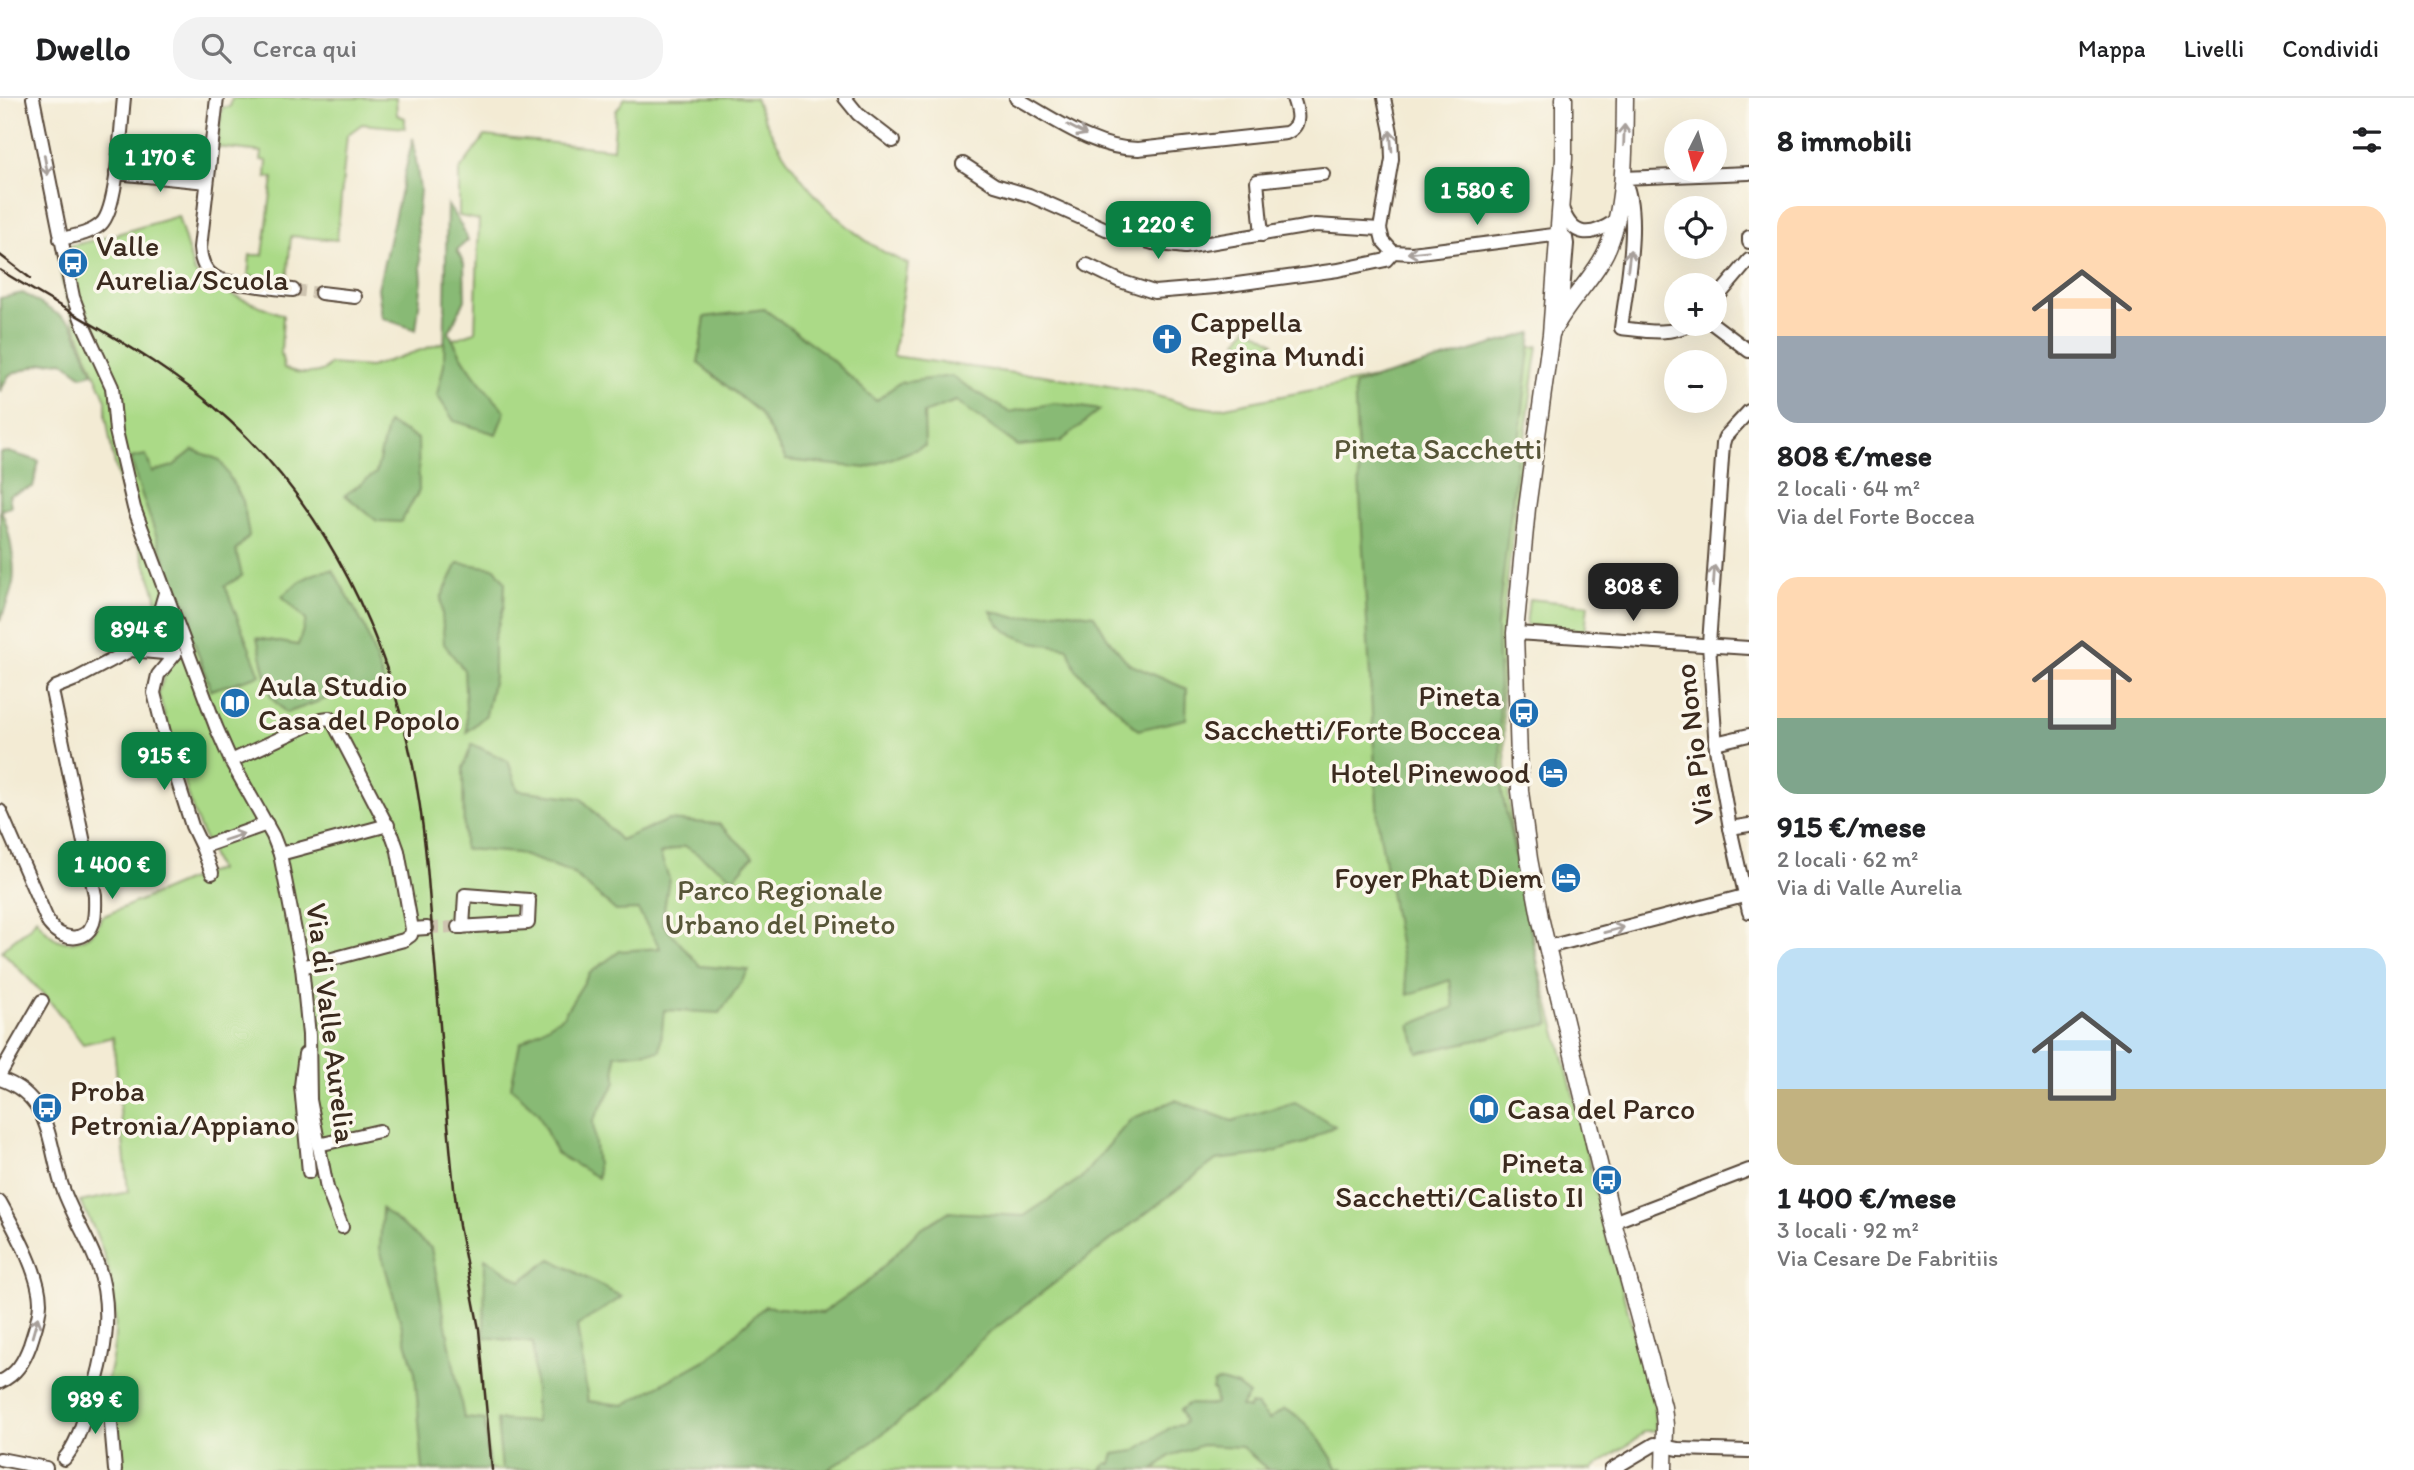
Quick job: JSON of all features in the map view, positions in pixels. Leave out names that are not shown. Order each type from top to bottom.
[{"type":"main road","points":[[1564,98],[1564,159],[1551,334],[1528,498],[1515,633],[1520,791],[1529,859],[1548,947],[1613,1222],[1663,1407],[1664,1470]]},
{"type":"main road","points":[[1551,334],[1603,258],[1615,220],[1623,178],[1625,98]]},
{"type":"street","name":"Via di Valle Aurelia","points":[[33,98],[77,311],[112,387],[116,431],[125,477],[146,543],[209,710],[231,761],[267,824],[280,854],[302,967],[309,1035],[310,1097],[327,1188],[342,1227]]},
{"type":"street","points":[[60,239],[85,233],[103,222],[111,206],[124,98]]},
{"type":"street","points":[[217,98],[200,248],[206,269],[224,282],[293,290]]},
{"type":"street","points":[[845,98],[858,114],[893,141]]},
{"type":"street","points":[[1016,98],[1103,144],[1131,149],[1283,134],[1293,130],[1296,125],[1297,112],[1293,98]]},
{"type":"street","points":[[1384,98],[1391,132],[1392,159],[1380,229],[1384,242],[1393,252],[1412,253],[1558,234],[1565,237],[1567,242],[1561,316]]},
{"type":"street","points":[[963,164],[999,187],[1029,195],[1106,229],[1153,243],[1185,247],[1323,224],[1380,229]]},
{"type":"street","points":[[116,173],[207,182]]},
{"type":"street","points":[[1664,332],[1621,328],[1632,227],[1628,187],[1623,178],[1749,173]]},
{"type":"street","points":[[1262,235],[1257,181],[1323,174]]},
{"type":"street","points":[[1560,205],[1569,224],[1581,232],[1595,231],[1615,220]]},
{"type":"street","points":[[1087,265],[1129,285],[1154,292],[1215,287],[1338,270],[1381,262],[1388,259],[1393,252]]},
{"type":"street","points":[[1727,286],[1749,260]]},
{"type":"street","points":[[321,293],[355,297]]},
{"type":"street","points":[[1727,334],[1749,351]]},
{"type":"street","name":"Via Pio Nono","points":[[1749,411],[1725,437],[1723,444],[1709,644],[1716,743],[1730,828],[1749,912]]},
{"type":"street","name":"Via di Valle Aurelia","points":[[165,593],[160,610],[175,654]]},
{"type":"street","points":[[1515,633],[1749,648]]},
{"type":"street","points":[[0,811],[48,924],[54,932],[66,938],[76,938],[84,934],[94,920],[95,895],[52,691],[131,650],[175,654]]},
{"type":"street","points":[[175,654],[158,675],[154,693],[171,761],[192,826],[212,873]]},
{"type":"street","points":[[231,761],[329,718],[388,825],[398,851],[411,935],[404,940],[302,967]]},
{"type":"street","points":[[1716,743],[1749,735]]},
{"type":"street","points":[[202,847],[267,824]]},
{"type":"street","points":[[280,854],[388,825]]},
{"type":"street","points":[[1730,828],[1749,825]]},
{"type":"street","points":[[465,895],[529,900],[528,923],[461,927],[465,895]]},
{"type":"street","points":[[1548,947],[1744,896]]},
{"type":"street","points":[[412,929],[427,929]]},
{"type":"street","points":[[0,1459],[46,1469],[55,1458],[67,1465],[96,1382],[106,1335],[105,1306],[99,1270],[66,1195],[43,1116],[26,1095],[0,1077],[43,1000]]},
{"type":"street","points":[[309,1035],[301,1086],[309,1172]]},
{"type":"street","points":[[318,1145],[379,1130]]},
{"type":"street","points":[[1613,1222],[1749,1170]]},
{"type":"street","points":[[0,1202],[31,1266],[40,1302],[24,1360],[16,1371],[0,1381]]},
{"type":"street","points":[[96,1382],[105,1390],[109,1399],[115,1470]]},
{"type":"street","points":[[1611,1470],[1655,1444],[1678,1449],[1749,1451]]},
{"type":"green space","points":[[232,98],[396,98],[397,115],[405,118],[405,128],[362,124],[347,135],[337,240],[291,236],[287,280],[248,276],[250,255],[263,255],[273,178],[266,177],[267,161],[261,160],[262,152],[217,147],[222,107],[230,107]]},
{"type":"green space","name":"Parco Regionale Urbano del Pineto","points":[[625,98],[755,98],[776,141],[803,181],[819,199],[878,249],[908,264],[893,356],[1020,374],[1037,374],[1144,392],[1187,405],[1215,409],[1538,346],[1503,617],[1502,695],[1512,830],[1538,965],[1571,1085],[1606,1235],[1654,1401],[1656,1431],[1644,1431],[1592,1470],[119,1470],[112,1392],[106,1383],[115,1336],[112,1290],[100,1245],[80,1202],[128,1192],[113,1037],[83,1044],[48,999],[2,951],[29,928],[36,918],[56,939],[76,941],[93,932],[101,917],[218,870],[194,814],[158,693],[167,669],[163,658],[164,645],[155,592],[125,506],[112,452],[106,400],[69,308],[57,249],[178,216],[194,271],[204,284],[283,315],[281,353],[284,368],[315,373],[330,364],[370,367],[475,332],[479,220],[459,216],[459,171],[485,136],[613,149],[616,111]]},
{"type":"green space","points":[[413,138],[420,190],[417,222],[422,280],[416,330],[382,318],[378,288]]},
{"type":"green space","points":[[447,204],[468,240],[457,250],[464,264],[465,300],[449,332],[474,374],[505,411],[496,434],[454,421],[437,395],[444,365]]},
{"type":"green space","points":[[23,293],[72,323],[93,373],[82,376],[63,361],[43,363],[9,375],[0,392],[0,298]]},
{"type":"green space","points":[[764,309],[823,352],[876,401],[899,383],[951,376],[1009,412],[1055,403],[1100,410],[1060,442],[1018,446],[956,401],[924,413],[925,446],[866,468],[786,460],[759,412],[698,363],[705,317]]},
{"type":"green space","points":[[1248,326],[1274,343],[1264,357],[1238,340]]},
{"type":"green space","name":"Pineta Sacchetti","points":[[1532,333],[1497,627],[1502,792],[1550,1024],[1418,1053],[1410,1025],[1454,1007],[1450,980],[1408,995],[1378,823],[1354,385]]},
{"type":"green space","points":[[388,423],[418,439],[419,491],[401,522],[377,521],[345,495],[376,473]]},
{"type":"green space","points":[[193,450],[220,460],[243,501],[249,536],[236,550],[242,576],[225,586],[260,675],[211,690],[131,458],[146,455],[152,472],[173,466]]},
{"type":"green space","points":[[8,452],[39,461],[33,487],[9,495],[11,506],[1,510],[11,546],[14,575],[0,621],[0,453]]},
{"type":"green space","points":[[458,563],[495,568],[505,582],[504,606],[494,639],[494,677],[486,715],[467,732],[464,670],[444,644],[441,598]]},
{"type":"green space","points":[[333,570],[365,628],[387,691],[363,696],[348,691],[286,713],[271,697],[257,638],[298,645],[306,620],[282,596],[306,578]]},
{"type":"green space","points":[[1529,599],[1588,605],[1585,632],[1526,625]]},
{"type":"green space","points":[[991,611],[1017,618],[1062,611],[1094,615],[1108,639],[1129,664],[1187,689],[1186,719],[1138,730],[1076,670],[1068,648],[1013,635],[1004,629]]},
{"type":"green space","points":[[472,744],[508,761],[518,790],[581,798],[620,840],[668,820],[719,824],[753,856],[734,878],[685,846],[660,854],[669,878],[662,923],[700,966],[749,970],[720,1013],[664,1010],[660,1051],[615,1055],[616,1082],[593,1121],[598,1178],[556,1153],[538,1113],[511,1087],[520,1043],[563,1016],[590,973],[620,951],[660,948],[638,910],[616,911],[571,872],[517,853],[464,849],[463,768]]},
{"type":"green space","points":[[1175,1100],[1232,1121],[1295,1102],[1335,1126],[1304,1143],[1267,1154],[1216,1160],[980,1340],[933,1394],[872,1442],[827,1470],[502,1470],[497,1420],[536,1422],[533,1343],[484,1337],[485,1258],[521,1281],[551,1259],[622,1297],[577,1326],[588,1401],[624,1405],[709,1358],[765,1306],[822,1313],[871,1279],[918,1231],[948,1212],[1024,1216],[1081,1178],[1131,1119]]},
{"type":"green space","points":[[382,1209],[431,1248],[464,1418],[485,1420],[489,1470],[423,1470],[415,1373],[380,1249]]},
{"type":"green space","points":[[1221,1381],[1237,1386],[1249,1395],[1241,1407],[1248,1409],[1250,1405],[1257,1406],[1269,1420],[1284,1409],[1293,1414],[1316,1434],[1338,1469],[1344,1470],[1268,1470],[1242,1447],[1202,1445],[1170,1456],[1153,1470],[1100,1470],[1107,1463],[1111,1464],[1114,1454],[1134,1451],[1173,1426],[1182,1425],[1185,1422],[1180,1410],[1188,1404],[1215,1405],[1215,1391],[1212,1389],[1214,1383]]},
{"type":"tunnel","points":[[293,290],[321,293]]},
{"type":"tunnel","points":[[427,928],[458,927]]},
{"type":"railway","points":[[0,255],[30,278]]},
{"type":"railway","points":[[0,270],[148,358],[204,398],[230,421],[265,456],[296,495],[324,536],[370,624],[402,718],[420,807],[454,1188],[479,1329],[492,1470]]},
{"type":"place","name":"Valle Aurelia/Scuola","points":[[73,263]]},
{"type":"place","name":"Cappella Regina Mundi","points":[[1167,339]]},
{"type":"place","name":"Aula Studio Casa del Popolo","points":[[235,703]]},
{"type":"place","name":"Pineta Sacchetti/Forte Boccea","points":[[1524,713]]},
{"type":"place","name":"Hotel Pinewood","points":[[1553,773]]},
{"type":"place","name":"Foyer Phat Diem","points":[[1566,878]]},
{"type":"place","name":"Proba Petronia/Appiano","points":[[47,1108]]},
{"type":"place","name":"Casa del Parco","points":[[1484,1109]]},
{"type":"place","name":"Pineta Sacchetti/Calisto II","points":[[1607,1180]]}]
